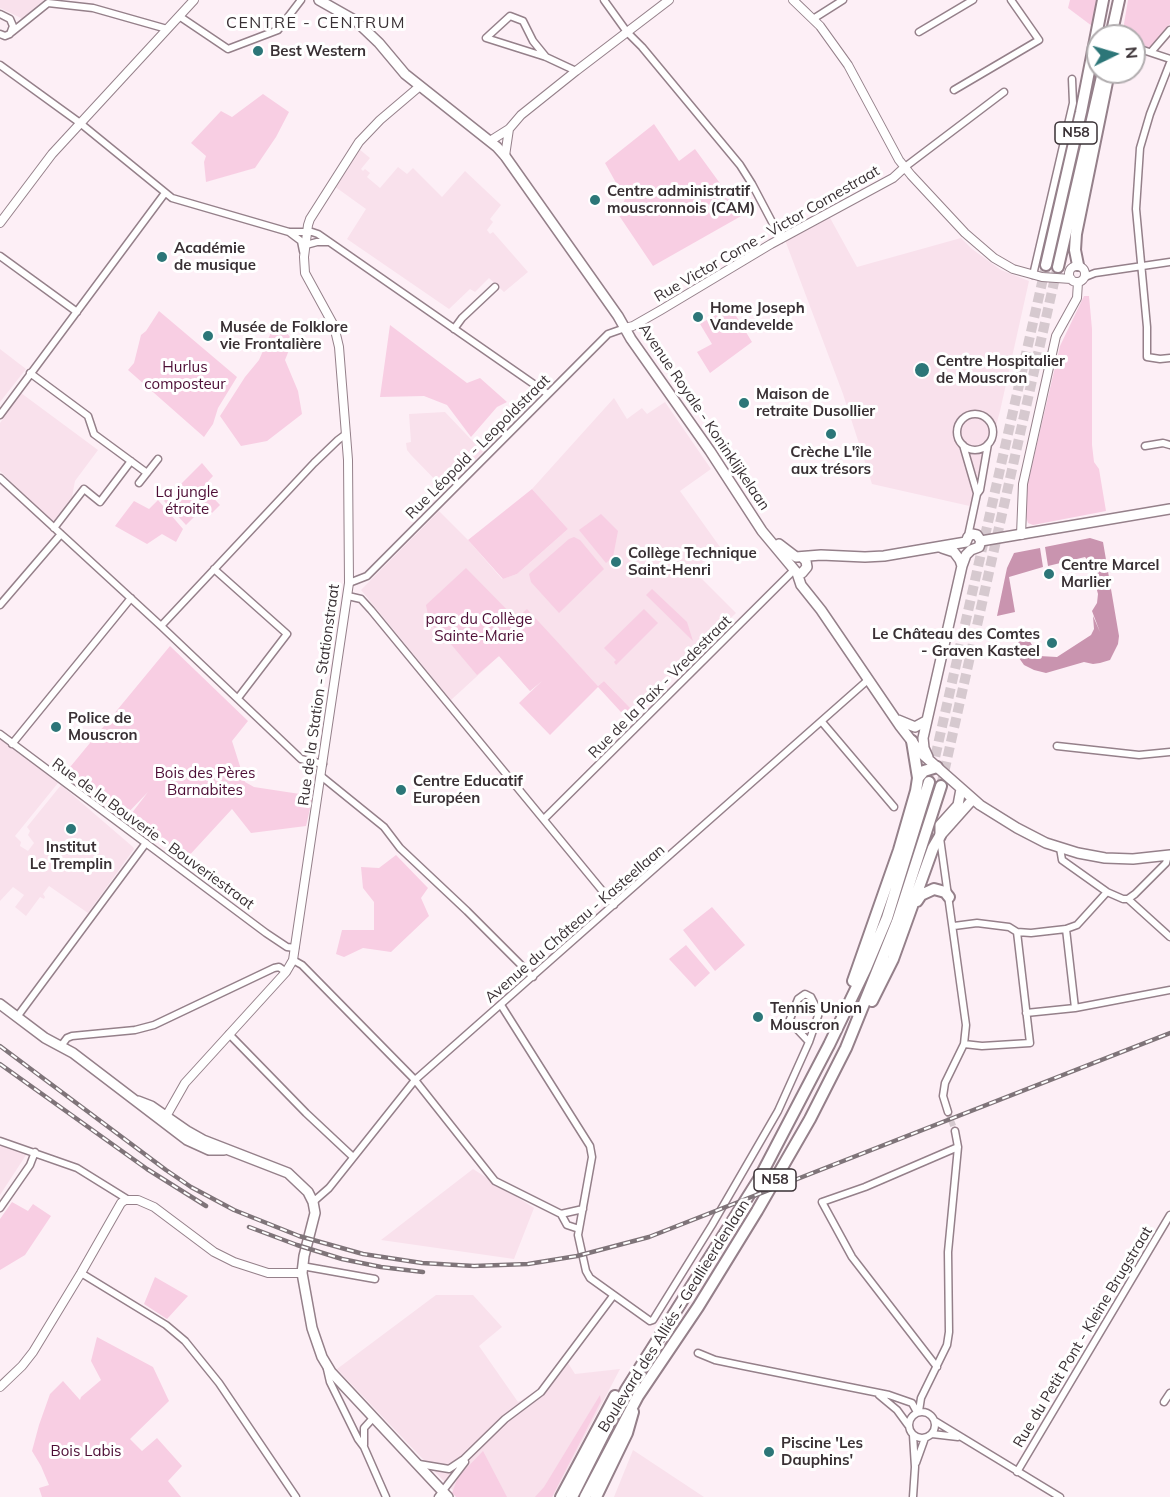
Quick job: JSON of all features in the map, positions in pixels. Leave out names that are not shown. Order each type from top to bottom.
[{"type":"highway","name":"N58","points":[[1046,265],[1081,112],[1103,0]]},
{"type":"highway","points":[[1114,24],[1119,0]]},
{"type":"highway","name":"N58","points":[[1058,273],[1100,84]]},
{"type":"highway","points":[[1078,274],[1076,234],[1107,84]]},
{"type":"highway","points":[[849,1004],[850,988],[902,840],[916,791],[918,778],[912,741]]},
{"type":"highway","points":[[918,778],[924,771],[937,767]]},
{"type":"highway","name":"Boulevard des Alliés - Geallieerdenlaan","points":[[572,1497],[609,1420],[645,1358],[759,1179],[849,1004],[886,918],[929,782]]},
{"type":"highway","name":"Boulevard des Alliés - Geallieerdenlaan","points":[[585,1497],[638,1396],[752,1221],[810,1119],[846,1048],[897,922],[940,786]]},
{"type":"highway","points":[[846,1048],[893,959],[933,848],[940,836]]},
{"type":"highway","points":[[912,909],[921,895],[928,890],[945,892],[950,897]]},
{"type":"highway","name":"N58","points":[[561,1497],[597,1425],[619,1389],[645,1358]]},
{"type":"highway","name":"N58","points":[[596,1497],[627,1433],[638,1396]]},
{"type":"main road","name":"Avenue Royale - Koninklijkelaan","points":[[319,0],[356,21],[379,43],[405,74],[494,144],[505,156],[618,316],[759,523],[785,550],[800,557]]},
{"type":"main road","points":[[800,557],[806,561],[807,567],[802,573],[793,570],[792,561],[800,557],[884,556],[1170,509]]},
{"type":"main road","name":"Avenue Royale - Koninklijkelaan","points":[[759,523],[762,531],[793,570],[801,585],[912,741],[973,799],[1024,832],[1060,848],[1113,859],[1169,855]]},
{"type":"main road","points":[[929,759],[923,743],[926,721],[964,558],[972,541]]},
{"type":"main road","points":[[939,547],[954,552],[962,566]]},
{"type":"main road","points":[[896,718],[915,727],[926,721]]},
{"type":"main road","points":[[940,836],[940,825],[958,805],[961,789]]},
{"type":"main road","points":[[940,836],[973,799]]},
{"type":"main road","points":[[0,1004],[48,1040],[61,1046],[138,1101],[151,1106],[187,1140],[205,1148],[225,1150],[288,1173],[305,1188],[313,1202],[314,1220],[302,1269],[312,1328],[327,1365],[419,1464],[443,1495]]},
{"type":"street","points":[[0,223],[47,161],[80,123],[194,0]]},
{"type":"street","points":[[179,16],[226,49],[280,29],[301,0]]},
{"type":"street","points":[[604,0],[627,32],[745,171],[781,239]]},
{"type":"street","points":[[494,144],[521,115],[669,0]]},
{"type":"street","points":[[794,0],[813,19],[848,65],[896,154],[905,166],[981,248],[1004,264],[1033,275],[1095,273],[1170,262]]},
{"type":"street","points":[[813,19],[843,0]]},
{"type":"street","points":[[919,32],[973,0]]},
{"type":"street","points":[[954,90],[1039,40],[1013,1]]},
{"type":"street","points":[[0,44],[48,3],[74,4],[167,29]]},
{"type":"street","points":[[0,14],[10,19],[26,20]]},
{"type":"street","points":[[546,57],[533,41],[523,21],[510,16],[486,38],[546,57],[576,71]]},
{"type":"street","points":[[10,19],[13,26],[10,34]]},
{"type":"street","points":[[1151,52],[1170,30]]},
{"type":"street","points":[[0,34],[10,34]]},
{"type":"street","points":[[1146,51],[1170,61],[1150,114],[1138,164],[1136,209],[1147,327],[1147,357],[1160,359],[1170,357]]},
{"type":"street","points":[[0,65],[80,123],[171,198],[289,231],[315,233],[548,394]]},
{"type":"street","points":[[1033,275],[1073,103],[1072,79]]},
{"type":"street","name":"Rue de la Station - Stationstraat","points":[[164,1119],[185,1083],[286,972],[293,960],[349,583],[349,480],[337,338],[331,320],[306,277],[304,257],[307,232],[310,219],[359,142],[380,120],[420,86]]},
{"type":"street","name":"Rue Victor Corne - Victor Cornestraat","points":[[625,328],[633,326],[781,239],[893,178],[905,166],[1004,92]]},
{"type":"street","points":[[505,156],[508,129]]},
{"type":"street","points":[[0,415],[165,193]]},
{"type":"street","points":[[289,231],[301,241],[304,257]]},
{"type":"street","points":[[306,245],[330,242]]},
{"type":"street","points":[[0,256],[76,312]]},
{"type":"street","points":[[1022,534],[1023,484],[1056,336],[1077,297],[1078,274]]},
{"type":"street","points":[[454,329],[462,318],[495,287]]},
{"type":"street","name":"Rue Léopold - Leopoldstraat","points":[[349,583],[367,576],[608,334],[625,328]]},
{"type":"street","points":[[30,373],[88,416],[94,434],[147,473]]},
{"type":"street","points":[[972,541],[972,520],[977,494],[982,480],[988,444],[993,433],[991,423],[984,416],[974,414],[965,417],[958,425],[957,435],[963,445],[977,494]]},
{"type":"street","points":[[161,626],[314,463],[346,434]]},
{"type":"street","points":[[1145,446],[1163,443],[1170,445]]},
{"type":"street","points":[[963,445],[977,450],[988,444]]},
{"type":"street","points":[[139,483],[158,459]]},
{"type":"street","points":[[54,528],[84,489],[100,502],[131,461]]},
{"type":"street","points":[[0,478],[301,759],[323,764]]},
{"type":"street","points":[[973,478],[982,480]]},
{"type":"street","points":[[0,605],[61,534]]},
{"type":"street","points":[[214,569],[287,634],[238,698]]},
{"type":"street","name":"Rue de la Paix - Vredestraat","points":[[544,819],[793,570]]},
{"type":"street","points":[[348,596],[361,599],[371,610],[614,905]]},
{"type":"street","points":[[12,744],[130,598]]},
{"type":"street","name":"Avenue du Château - Kasteellaan","points":[[313,1202],[329,1188],[415,1080],[869,679]]},
{"type":"street","points":[[822,722],[894,807]]},
{"type":"street","name":"Rue de la Bouverie - Bouveriestraat","points":[[0,735],[217,894],[266,933],[287,947],[294,948]]},
{"type":"street","points":[[1057,746],[1139,755],[1170,752]]},
{"type":"street","points":[[321,776],[384,827],[399,848],[467,910],[533,977]]},
{"type":"street","points":[[940,836],[966,1025],[964,1044],[945,1083],[943,1096],[948,1112]]},
{"type":"street","points":[[17,1017],[146,843]]},
{"type":"street","points":[[1060,848],[1062,860],[1107,892],[1128,899],[1170,937]]},
{"type":"street","points":[[1128,899],[1166,863],[1169,855]]},
{"type":"street","points":[[954,926],[977,923],[1009,927],[1017,932],[1066,929],[1077,925],[1107,892]]},
{"type":"street","points":[[1066,929],[1075,1008]]},
{"type":"street","points":[[964,1044],[982,1046],[1030,1043],[1017,932]]},
{"type":"street","points":[[293,960],[302,965],[415,1080],[495,1181],[561,1214],[567,1225],[579,1229]]},
{"type":"street","points":[[61,1046],[67,1038],[72,1036],[135,1030],[154,1025],[274,968],[279,967],[286,972]]},
{"type":"street","points":[[1026,1013],[1075,1008],[1170,990]]},
{"type":"street","points":[[501,1005],[590,1146],[592,1157],[579,1229],[579,1240],[588,1275],[650,1321],[771,1125],[809,1042],[819,1013],[811,997],[805,994],[798,999],[790,1019],[809,1042]]},
{"type":"street","points":[[229,1034],[306,1113],[353,1157]]},
{"type":"street","points":[[918,1412],[921,1398],[947,1345],[949,1332],[948,1252],[958,1147],[955,1131]]},
{"type":"street","points":[[0,1141],[82,1170],[127,1199],[138,1200],[153,1207],[214,1252],[234,1263],[268,1273],[302,1269],[375,1279]]},
{"type":"street","points":[[937,1367],[852,1257],[822,1202],[865,1187],[958,1147]]},
{"type":"street","points":[[1,1206],[30,1165],[35,1152]]},
{"type":"street","points":[[0,1386],[30,1356],[120,1203],[127,1199]]},
{"type":"street","points":[[561,1214],[583,1209]]},
{"type":"street","name":"Rue du Petit Pont - Kleine Brugstraat","points":[[1017,1472],[1170,1215]]},
{"type":"street","points":[[81,1272],[166,1325],[185,1341],[219,1383],[296,1497]]},
{"type":"street","points":[[419,1464],[449,1469],[472,1452],[505,1419],[541,1392],[614,1296]]},
{"type":"street","points":[[698,1353],[734,1364],[890,1395],[912,1403],[918,1412]]},
{"type":"street","points":[[327,1365],[330,1382],[364,1447],[386,1497]]},
{"type":"street","points":[[879,1394],[897,1410],[913,1435],[915,1467],[913,1497]]},
{"type":"street","points":[[1164,1402],[1170,1394]]},
{"type":"street","points":[[908,1425],[912,1415],[918,1412],[929,1413],[935,1421],[961,1438],[1060,1497]]},
{"type":"street","points":[[364,1447],[364,1428],[374,1417]]},
{"type":"street","points":[[915,1467],[925,1438],[935,1430],[935,1421]]},
{"type":"street","points":[[932,1434],[961,1438]]},
{"type":"street","points":[[913,1435],[925,1438]]},
{"type":"street","points":[[443,1495],[472,1452]]},
{"type":"shaded area","points":[[0,0],[44,0],[23,19],[0,8]]},
{"type":"shaded area","points":[[359,149],[370,158],[361,169],[370,173],[367,177],[380,188],[398,167],[407,174],[413,168],[442,197],[465,171],[501,205],[490,219],[493,222],[487,230],[490,234],[493,232],[528,272],[504,292],[489,278],[475,292],[470,289],[449,309],[347,239],[366,209],[334,186]]},
{"type":"shaded area","name":"Centre Hospitalier de Mouscron","points":[[829,216],[857,267],[961,238],[1001,270],[1029,281],[1000,411],[974,507],[872,484],[843,394],[785,240]]},
{"type":"shaded area","points":[[0,349],[26,369],[0,402]]},
{"type":"shaded area","points":[[21,393],[98,450],[75,481],[72,497],[53,522],[0,471],[0,423]]},
{"type":"shaded area","name":"Collège Technique Saint-Henri","points":[[614,398],[627,419],[642,408],[647,414],[665,402],[711,469],[680,491],[720,547],[694,571],[736,613],[634,712],[604,681],[598,686],[570,656],[530,691],[499,656],[451,700],[361,590],[439,511],[502,579],[517,574],[568,529],[532,489]]},
{"type":"shaded area","points":[[445,412],[483,452],[445,490],[411,455],[406,443],[411,442],[409,414]]},
{"type":"shaded area","points":[[1090,538],[1103,542],[1119,636],[1118,644],[1110,660],[1093,664],[1084,662],[1046,673],[1034,670],[1024,665],[1019,658],[1018,643],[1021,637],[1027,637],[1039,656],[1057,657],[1091,635],[1094,629],[1093,616],[1100,632],[1092,611],[1097,603],[1098,594],[1090,563],[1085,557],[1048,566],[1045,547]]},
{"type":"shaded area","points":[[1040,548],[1043,567],[1009,577],[1015,612],[997,616],[1007,568],[1014,553]]},
{"type":"shaded area","name":"Institut Le Tremplin","points":[[0,739],[58,783],[15,836],[21,842],[20,846],[28,851],[34,843],[28,835],[30,831],[27,827],[61,785],[133,847],[134,849],[88,913],[49,886],[43,894],[44,899],[40,897],[26,916],[15,907],[24,895],[13,887],[0,901]]},
{"type":"shaded area","points":[[0,1143],[28,1152],[0,1195]]},
{"type":"shaded area","points":[[473,1169],[534,1208],[514,1259],[381,1240]]},
{"type":"shaded area","points":[[436,1295],[473,1295],[502,1327],[479,1346],[518,1402],[539,1389],[559,1361],[568,1363],[575,1374],[620,1369],[553,1497],[459,1497],[337,1369]]},
{"type":"shaded area","points":[[633,1450],[704,1497],[614,1497]]},
{"type":"green space","points":[[1070,0],[1098,0],[1092,24],[1068,8]]},
{"type":"green space","points":[[1128,0],[1170,0],[1170,24],[1149,49],[1146,48],[1146,24],[1124,24]]},
{"type":"green space","points":[[263,94],[289,112],[276,137],[255,168],[206,182],[204,162],[206,156],[191,143],[221,111],[232,117]]},
{"type":"green space","points":[[654,124],[679,161],[695,149],[743,215],[653,266],[618,214],[625,199],[605,163]]},
{"type":"green space","points":[[1084,296],[1089,296],[1092,329],[1092,445],[1094,462],[1099,469],[1106,511],[1033,525],[1028,523],[1026,517],[1027,486],[1060,346]]},
{"type":"green space","points":[[730,306],[752,342],[710,373],[697,352],[712,344],[700,324]]},
{"type":"green space","name":"Hurlus composteur","points":[[159,311],[237,377],[204,437],[128,370],[134,363],[141,335]]},
{"type":"green space","points":[[276,321],[293,340],[285,360],[298,391],[302,414],[267,441],[241,446],[220,416],[259,360]]},
{"type":"green space","points":[[390,325],[467,383],[480,378],[507,402],[497,407],[471,437],[447,405],[424,396],[380,397]]},
{"type":"green space","name":"La jungle étroite","points":[[202,463],[213,476],[203,487],[220,505],[212,513],[205,506],[186,525],[164,501]]},
{"type":"green space","points":[[532,489],[568,529],[517,574],[503,579],[468,540]]},
{"type":"green space","points":[[158,500],[183,529],[176,542],[162,534],[147,544],[115,526],[134,501],[149,509]]},
{"type":"green space","points":[[601,514],[618,531],[613,557],[606,563],[579,530]]},
{"type":"green space","points":[[574,537],[580,540],[604,569],[559,613],[531,582],[529,574]]},
{"type":"green space","name":"parc du Collège Sainte-Marie","points":[[466,568],[516,619],[527,609],[598,686],[604,681],[638,716],[631,723],[598,687],[550,735],[519,703],[542,681],[530,691],[499,656],[477,675],[439,630],[430,625],[426,605]]},
{"type":"green space","points":[[652,589],[687,622],[693,641],[646,595]]},
{"type":"green space","points":[[644,609],[658,623],[616,665],[614,662],[616,660],[604,648]]},
{"type":"green space","name":"Bois des Pères Barnabites","points":[[170,646],[248,721],[232,741],[245,782],[254,787],[313,796],[306,826],[251,833],[232,809],[186,859],[128,818],[148,792],[123,818],[66,772]]},
{"type":"green space","points":[[396,855],[428,888],[421,898],[429,916],[391,952],[363,948],[344,957],[336,954],[342,930],[374,930],[374,902],[363,888],[361,867],[379,868]]},
{"type":"green space","points":[[712,907],[745,945],[715,971],[683,930]]},
{"type":"green space","points":[[686,945],[710,973],[695,987],[669,959]]},
{"type":"green space","points":[[12,1202],[28,1211],[33,1204],[51,1216],[25,1255],[0,1270],[0,1219]]},
{"type":"green space","points":[[155,1277],[188,1296],[167,1319],[144,1304]]},
{"type":"green space","name":"Bois Labis","points":[[97,1337],[153,1367],[169,1401],[130,1439],[142,1451],[157,1438],[182,1466],[168,1481],[181,1497],[42,1497],[39,1488],[49,1485],[32,1451],[39,1425],[50,1394],[63,1381],[80,1400],[101,1380],[91,1361]]},
{"type":"green space","points":[[600,1395],[601,1401],[552,1497],[535,1497],[544,1487]]},
{"type":"green space","points":[[483,1451],[507,1497],[456,1497],[452,1493],[458,1477]]},
{"type":"tunnel","points":[[932,771],[1046,265]]},
{"type":"tunnel","points":[[941,786],[1057,269]]},
{"type":"tunnel","points":[[948,1112],[955,1131]]},
{"type":"railway","points":[[0,1046],[166,1170],[191,1187],[234,1210],[299,1236],[363,1254],[422,1263],[474,1266],[528,1264],[577,1256],[649,1237],[1170,1033]]},
{"type":"railway","points":[[0,1064],[147,1169],[206,1206]]},
{"type":"railway","points":[[249,1227],[342,1259],[423,1272]]},
{"type":"place","name":"Best Western","points":[[258,51]]},
{"type":"place","name":"Centre administratif mouscronnois (CAM)","points":[[595,200]]},
{"type":"place","name":"Académie de musique","points":[[162,257]]},
{"type":"place","name":"Home Joseph Vandevelde","points":[[698,317]]},
{"type":"place","name":"Musée de Folklore vie Frontalière","points":[[208,336]]},
{"type":"place","name":"Centre Hospitalier de Mouscron","points":[[922,370]]},
{"type":"place","name":"Maison de retraite Dusollier","points":[[744,403]]},
{"type":"place","name":"Crèche L'île aux trésors","points":[[831,434]]},
{"type":"place","name":"Collège Technique Saint-Henri","points":[[616,562]]},
{"type":"place","name":"Centre Marcel Marlier","points":[[1049,574]]},
{"type":"place","name":"Le Château des Comtes - Graven Kasteel","points":[[1052,643]]},
{"type":"place","name":"Police de Mouscron","points":[[56,727]]},
{"type":"place","name":"Centre Educatif Européen","points":[[401,790]]},
{"type":"place","name":"Institut Le Tremplin","points":[[71,829]]},
{"type":"place","name":"Tennis Union Mouscron","points":[[758,1017]]},
{"type":"place","name":"Piscine 'Les Dauphins'","points":[[769,1452]]},
{"type":"district","name":"CENTRE - CENTRUM","points":[[316,23]]}]
